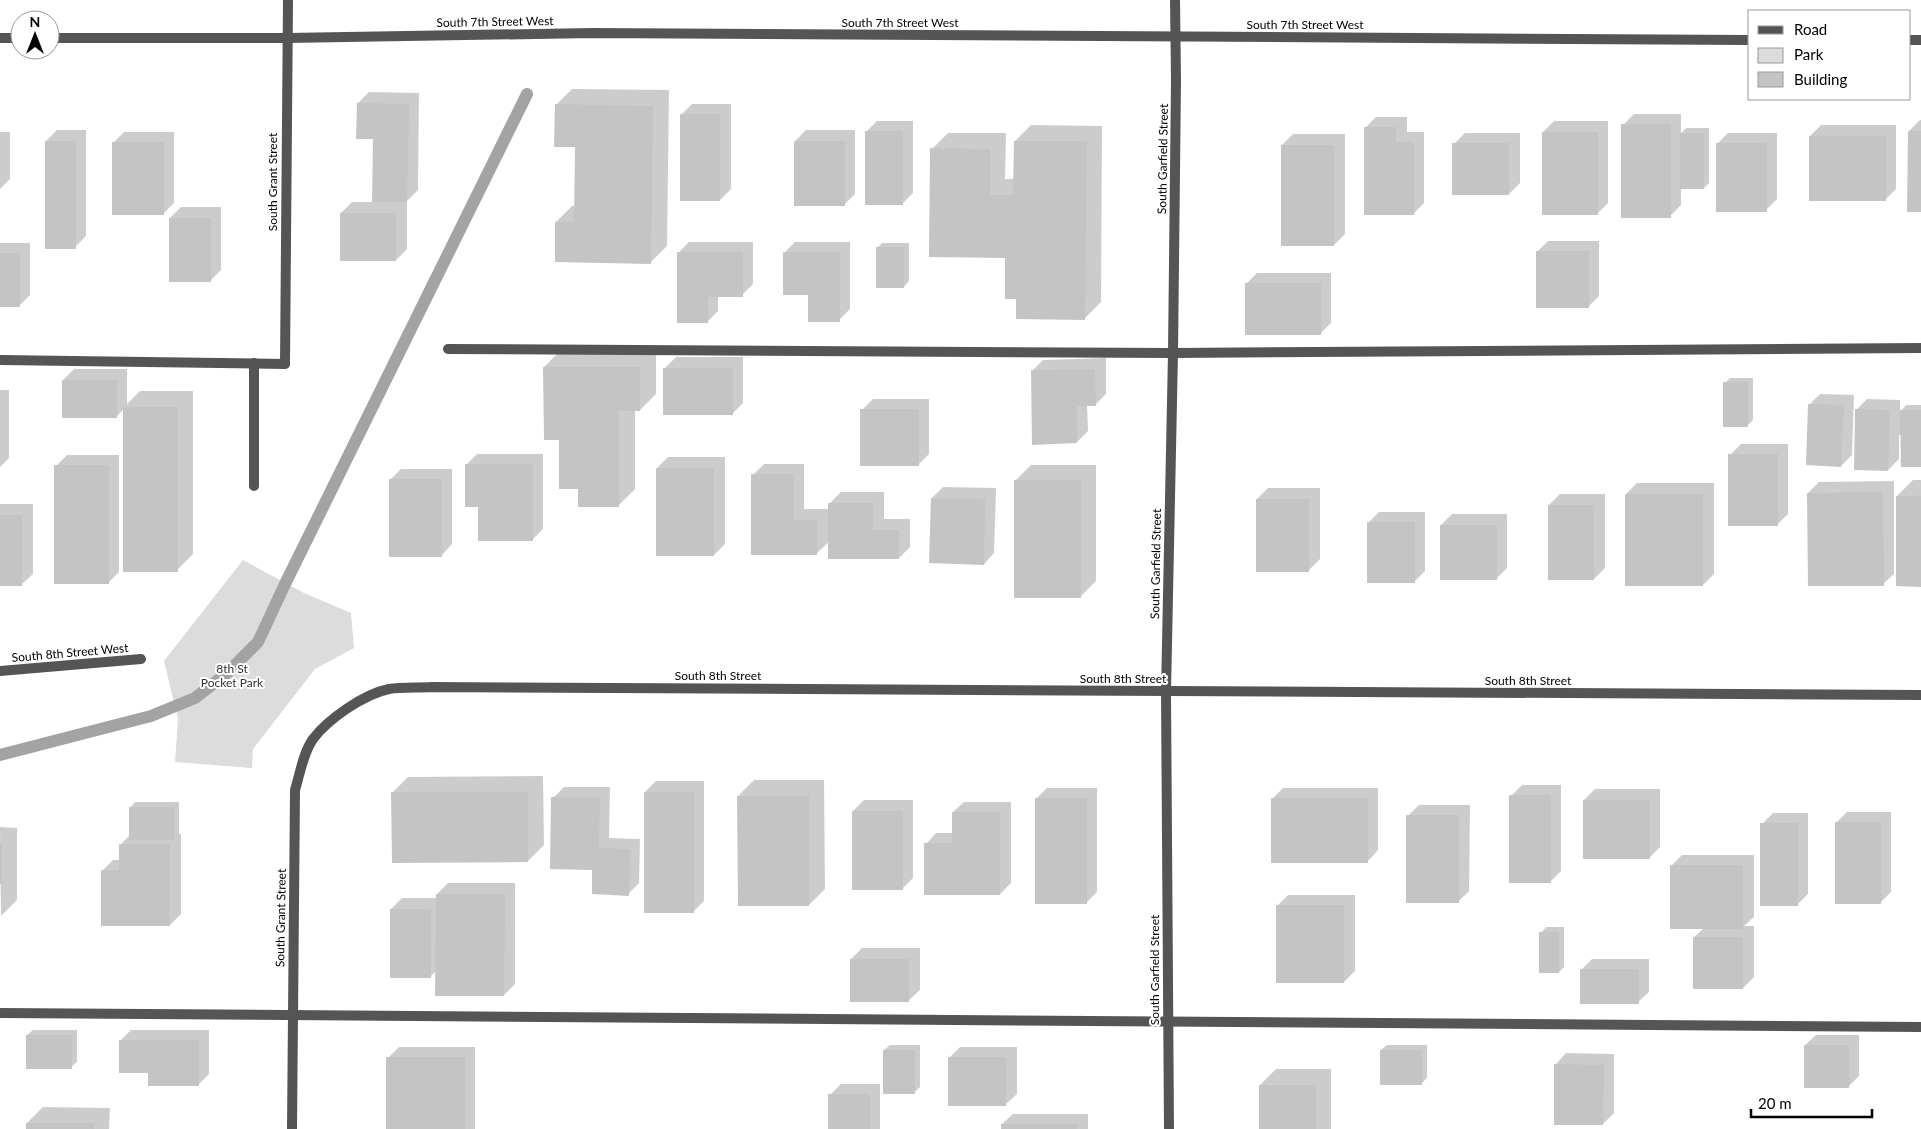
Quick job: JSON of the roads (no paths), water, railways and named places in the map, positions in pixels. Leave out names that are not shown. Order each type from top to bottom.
[{"type":"street","name":"South Grant Street","points":[[254,363],[285,364],[288,0]]},
{"type":"street","name":"South Garfield Street","points":[[1169,1129],[1166,692],[1172,353],[1175,0]]},
{"type":"street","name":"South 7th Street West","points":[[60,38],[287,38],[592,33],[1748,40]]},
{"type":"street","points":[[448,349],[1172,353],[1921,348]]},
{"type":"street","points":[[0,360],[254,363],[254,486]]},
{"type":"street","name":"South 8th Street West","points":[[0,671],[141,659]]},
{"type":"street","name":"South 8th Street","points":[[332,718],[357,702],[388,689],[432,687],[1921,696]]},
{"type":"street","name":"South Grant Street","points":[[292,1129],[295,790],[312,740],[332,718]]},
{"type":"street","points":[[0,1013],[1921,1027]]},
{"type":"waterway","points":[[0,755],[151,716],[195,698],[226,674],[258,642],[527,94]]},
{"type":"park label","name":"8th St Pocket Park","points":[[232,676]]}]
